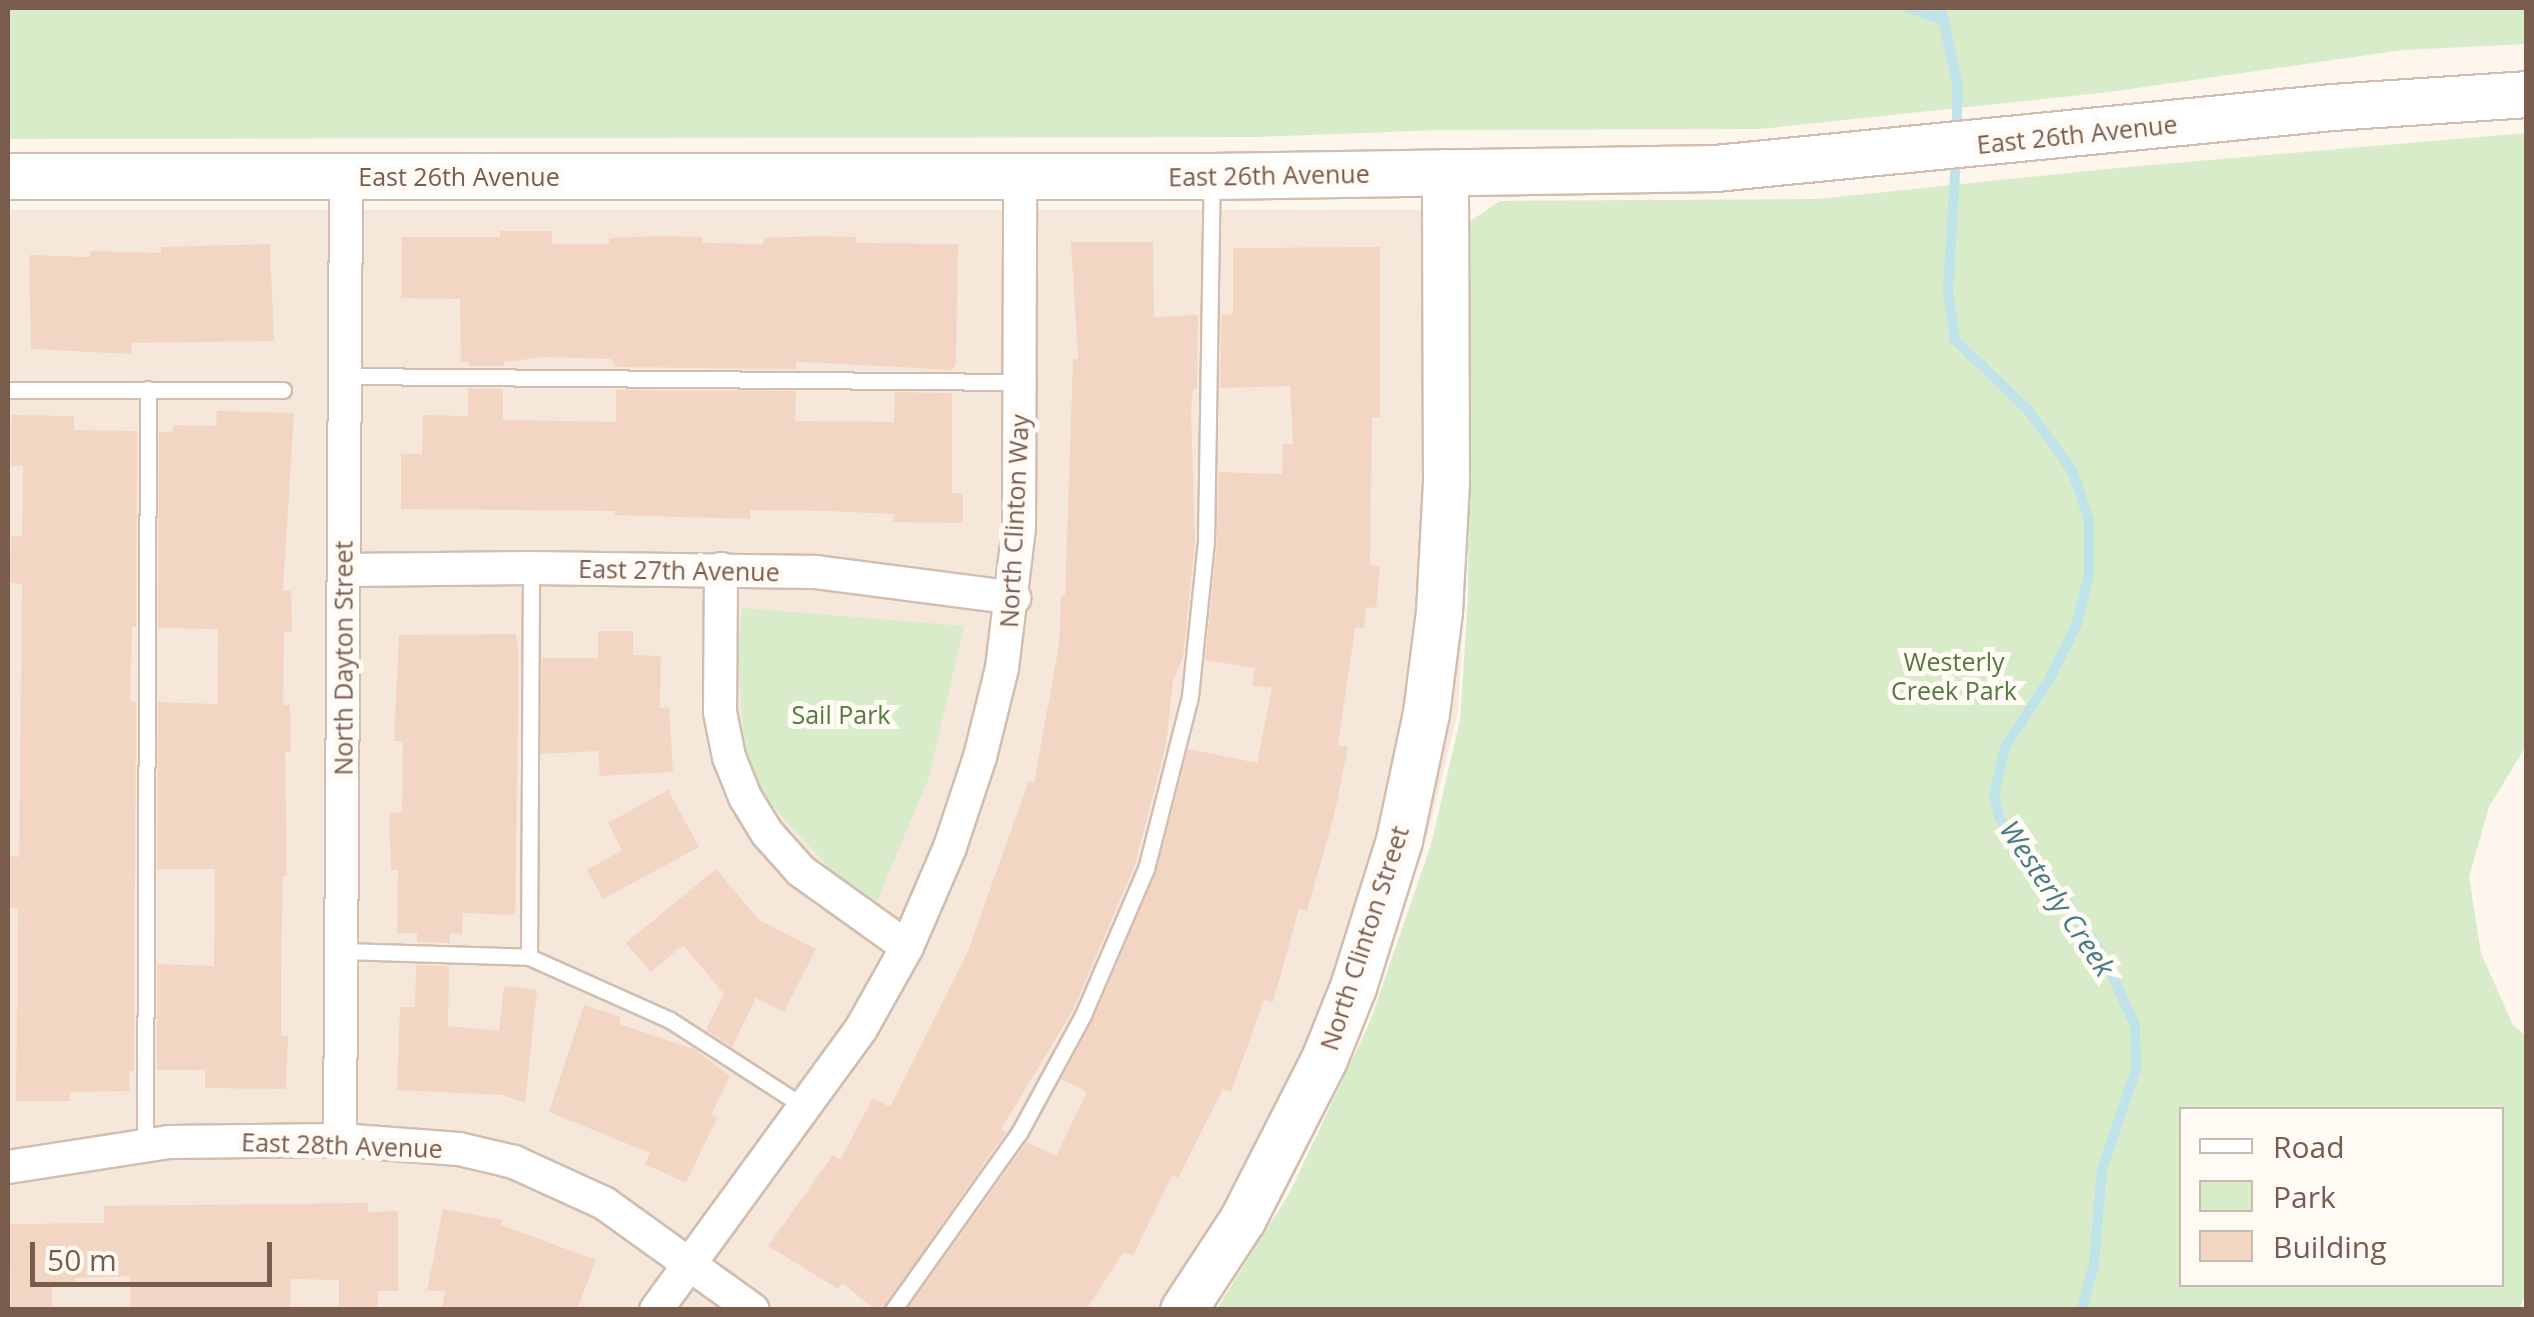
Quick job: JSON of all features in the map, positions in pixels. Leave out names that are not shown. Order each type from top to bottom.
[{"type":"street","name":"East 26th Avenue","points":[[8,176],[1212,176],[1715,168],[2332,107],[2526,94]]},
{"type":"street","name":"North Clinton Street","points":[[1183,1310],[1242,1220],[1324,1059],[1352,987],[1399,840],[1426,713],[1439,611],[1446,481],[1445,172]]},
{"type":"street","name":"North Dayton Street","points":[[340,1140],[346,176]]},
{"type":"street","name":"North Clinton Way","points":[[656,1310],[861,1029],[907,946],[950,846],[980,757],[1014,598],[1021,382],[1020,176]]},
{"type":"street","points":[[721,569],[720,712],[729,757],[745,797],[767,833],[801,871],[907,946]]},
{"type":"street","name":"East 27th Avenue","points":[[344,570],[814,572],[1014,598]]},
{"type":"street","name":"East 28th Avenue","points":[[8,1167],[145,1144],[340,1140],[459,1149],[514,1162],[604,1203],[753,1310]]},
{"type":"lane","points":[[892,1310],[1019,1133],[1082,1015],[1146,869],[1190,696],[1206,542],[1212,176]]},
{"type":"lane","points":[[345,376],[1021,382]]},
{"type":"lane","points":[[145,1144],[148,389]]},
{"type":"lane","points":[[8,390],[283,390]]},
{"type":"lane","points":[[529,957],[531,568]]},
{"type":"lane","points":[[342,951],[529,957],[670,1020],[806,1108]]},
{"type":"shaded area","points":[[8,210],[1465,210],[1465,576],[1458,711],[1428,833],[1384,953],[1209,1309],[8,1309]]},
{"type":"green space","points":[[8,8],[2526,8],[2526,44],[2403,50],[2109,92],[1760,129],[1440,130],[1256,137],[8,139]]},
{"type":"green space","name":"Westerly Creek Park","points":[[2526,133],[2526,746],[2489,807],[2469,877],[2481,953],[2513,1025],[2526,1036],[2526,1290],[2520,1309],[1216,1310],[1290,1192],[1369,1024],[1431,845],[1460,720],[1468,600],[1469,222],[1500,201],[1818,199],[2117,168]]},
{"type":"green space","name":"Sail Park","points":[[742,608],[964,626],[929,777],[877,901],[834,873],[766,799],[745,753],[738,654]]},
{"type":"building","points":[[500,231],[552,231],[552,244],[609,244],[609,238],[662,236],[702,237],[702,243],[763,244],[764,238],[816,236],[856,237],[856,243],[958,244],[956,364],[952,370],[807,362],[796,362],[796,369],[616,367],[611,359],[546,357],[504,362],[504,366],[469,366],[469,362],[461,362],[460,299],[401,298],[402,237],[500,237]]},
{"type":"building","points":[[1071,242],[1153,242],[1154,317],[1198,315],[1197,389],[1193,389],[1191,411],[1195,541],[1183,657],[1173,681],[1166,745],[1135,865],[1073,1010],[1001,1129],[1006,1132],[882,1310],[876,1310],[842,1283],[838,1289],[768,1246],[833,1155],[840,1160],[873,1098],[890,1107],[968,951],[1029,780],[1034,783],[1059,645],[1061,596],[1065,596],[1073,359],[1078,359]]},
{"type":"building","points":[[270,244],[274,341],[132,343],[131,354],[31,349],[29,255],[90,257],[90,251],[161,253],[161,247]]},
{"type":"building","points":[[1380,247],[1380,417],[1372,417],[1370,565],[1380,566],[1376,608],[1366,607],[1364,628],[1355,628],[1338,745],[1348,747],[1334,816],[1307,911],[1299,909],[1273,1002],[1264,1000],[1231,1092],[1223,1089],[1178,1178],[1172,1175],[1133,1256],[1124,1252],[1086,1310],[907,1310],[1027,1142],[1056,1156],[1087,1092],[1061,1079],[1093,1020],[1156,873],[1188,749],[1257,763],[1272,688],[1252,685],[1255,668],[1205,660],[1217,543],[1218,472],[1282,474],[1283,444],[1293,444],[1290,386],[1220,388],[1221,315],[1233,314],[1233,248]]},
{"type":"building","points":[[468,388],[503,389],[503,420],[616,422],[616,390],[796,391],[795,421],[894,422],[895,392],[952,393],[952,493],[963,493],[963,523],[893,522],[894,514],[828,511],[750,510],[750,519],[615,515],[615,511],[401,509],[401,454],[422,454],[423,415],[468,416]]},
{"type":"building","points":[[217,411],[294,413],[283,591],[291,591],[292,632],[284,632],[283,705],[290,705],[291,752],[285,752],[287,876],[283,876],[281,965],[281,1036],[288,1036],[286,1089],[205,1088],[205,1070],[157,1070],[157,964],[214,966],[215,869],[157,869],[158,702],[217,704],[218,629],[158,628],[159,432],[173,432],[173,425],[216,426]]},
{"type":"building","points":[[12,415],[74,416],[74,430],[137,431],[136,627],[132,627],[130,701],[136,702],[134,1071],[129,1071],[130,1091],[70,1092],[70,1101],[16,1101],[18,908],[8,907],[8,856],[19,857],[22,584],[10,583],[11,536],[22,536],[23,466],[11,466]]},
{"type":"building","points":[[598,631],[633,631],[633,655],[661,656],[660,708],[669,707],[673,772],[600,776],[598,751],[541,754],[542,658],[598,658]]},
{"type":"building","points":[[516,634],[519,657],[515,915],[463,913],[462,934],[450,933],[450,943],[417,942],[417,933],[397,933],[398,870],[391,870],[389,813],[402,812],[403,741],[394,741],[399,635]]},
{"type":"building","points":[[668,790],[699,847],[603,899],[587,870],[622,850],[608,823]]},
{"type":"building","points":[[716,869],[759,920],[816,949],[784,1012],[756,998],[732,1047],[706,1030],[724,994],[683,945],[651,972],[626,943]]},
{"type":"building","points":[[416,965],[449,966],[448,1026],[499,1031],[504,986],[537,990],[525,1103],[503,1095],[397,1090],[400,1007],[415,1007]]},
{"type":"building","points":[[584,1005],[621,1017],[619,1024],[696,1050],[730,1076],[711,1115],[717,1118],[686,1183],[645,1164],[650,1153],[549,1112]]},
{"type":"building","points":[[368,1203],[368,1212],[398,1211],[398,1291],[378,1291],[378,1310],[339,1310],[339,1280],[291,1279],[290,1310],[131,1310],[130,1276],[75,1278],[75,1285],[52,1285],[52,1310],[11,1310],[10,1224],[104,1223],[104,1206]]},
{"type":"building","points":[[443,1209],[502,1220],[501,1225],[596,1260],[577,1310],[442,1310],[445,1291],[427,1291]]},
{"type":"waterway","points":[[1908,8],[1945,20]]},
{"type":"waterway","name":"Westerly Creek","points":[[1941,8],[1957,83],[1957,135]]},
{"type":"waterway","name":"Westerly Creek","points":[[1956,157],[1948,291],[1955,340],[2027,409],[2055,446],[2073,473],[2089,520],[2089,574],[2076,626],[2050,678],[2005,747],[1994,795],[1999,817],[2059,890],[2102,954],[2135,1025],[2136,1070],[2102,1169],[2094,1263],[2082,1310]]}]
